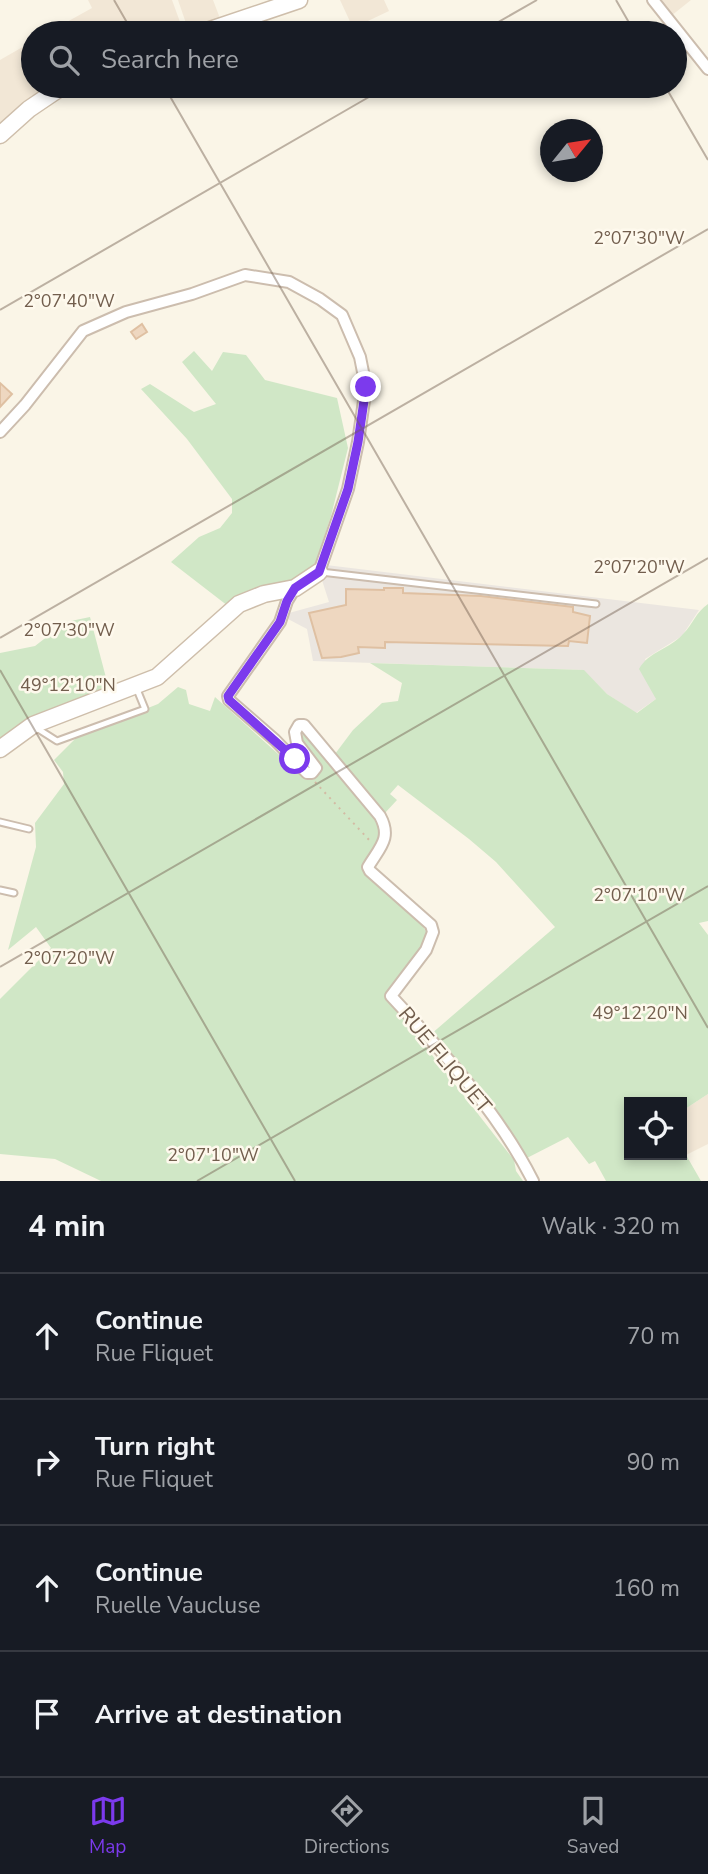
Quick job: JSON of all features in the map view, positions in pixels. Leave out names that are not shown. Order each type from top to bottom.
[{"type":"street","points":[[237,21],[299,0]]},
{"type":"street","points":[[653,0],[670,21]]},
{"type":"street","points":[[687,43],[708,69]]},
{"type":"street","points":[[0,135],[45,98]]},
{"type":"street","points":[[0,432],[25,405],[83,331],[126,312],[192,294],[245,275],[289,282],[342,315],[360,357],[366,387],[348,489],[319,572],[295,588],[264,594],[239,604],[169,668],[136,687],[33,725],[0,749]]},
{"type":"street","points":[[295,588],[280,622],[228,696],[229,700],[275,740],[307,773]]},
{"type":"street","name":"RUE FLIQUET","points":[[307,773],[312,773],[316,768],[297,743],[295,732],[299,725],[304,725],[380,816],[387,829],[384,841],[368,867],[370,871],[431,925],[433,932],[426,950],[391,996],[429,1037],[499,1125],[533,1181]]},
{"type":"lane","points":[[319,572],[596,604]]},
{"type":"lane","points":[[33,725],[57,741],[145,709],[136,687]]},
{"type":"lane","points":[[0,821],[29,829]]},
{"type":"lane","points":[[0,890],[14,893]]},
{"type":"path","points":[[307,773],[379,850]]},
{"type":"shaded area","points":[[88,0],[172,0],[180,21],[69,21],[92,8]]},
{"type":"shaded area","points":[[178,0],[213,0],[221,21],[185,21]]},
{"type":"shaded area","points":[[340,0],[384,0],[389,11],[368,21],[350,21]]},
{"type":"shaded area","points":[[658,0],[691,0],[671,16]]},
{"type":"shaded area","points":[[21,48],[21,98],[37,98],[0,126],[0,60]]},
{"type":"shaded area","points":[[326,565],[699,610],[682,636],[645,659],[656,699],[636,713],[607,694],[583,670],[313,661],[307,629],[288,619],[289,613],[329,602],[321,577]]},
{"type":"shaded area","points":[[708,1094],[708,1144],[687,1154],[687,1108]]},
{"type":"green space","points":[[194,351],[212,371],[223,352],[246,355],[265,380],[337,398],[348,448],[331,516],[314,568],[292,583],[228,606],[171,562],[199,537],[220,528],[232,513],[232,499],[187,439],[141,389],[150,384],[194,412],[216,404],[182,362]]},
{"type":"green space","points":[[708,604],[708,921],[699,923],[708,935],[708,1094],[687,1108],[687,1097],[624,1097],[624,1160],[687,1160],[687,1157],[701,1181],[606,1181],[595,1161],[589,1164],[568,1137],[525,1159],[430,1035],[555,927],[496,862],[398,785],[390,794],[397,800],[384,814],[335,754],[353,730],[382,703],[398,701],[402,683],[370,663],[584,670],[607,694],[637,713],[656,699],[639,669],[648,658],[678,639]]},
{"type":"green space","points":[[90,617],[109,689],[26,721],[0,739],[0,653],[35,646],[66,622]]},
{"type":"green space","points":[[178,687],[186,690],[189,704],[210,711],[215,697],[307,780],[315,779],[322,770],[303,743],[302,735],[307,734],[375,816],[378,837],[361,868],[419,920],[427,933],[422,946],[386,996],[514,1160],[516,1171],[523,1181],[101,1181],[55,1159],[0,1154],[0,999],[51,948],[36,927],[8,950],[36,847],[35,823],[64,784],[63,772],[54,760],[78,736],[158,704]]},
{"type":"building","points":[[142,324],[147,332],[136,339],[131,332]]},
{"type":"building","points":[[0,383],[12,394],[0,407]]},
{"type":"building","points":[[403,588],[403,593],[481,596],[573,607],[573,612],[590,616],[587,643],[569,641],[568,646],[385,642],[385,648],[358,647],[359,653],[322,658],[309,613],[346,605],[346,589]]},
{"type":"route","points":[[295,759],[229,700],[228,696],[280,622],[295,588],[319,572],[348,489],[366,387]]}]
